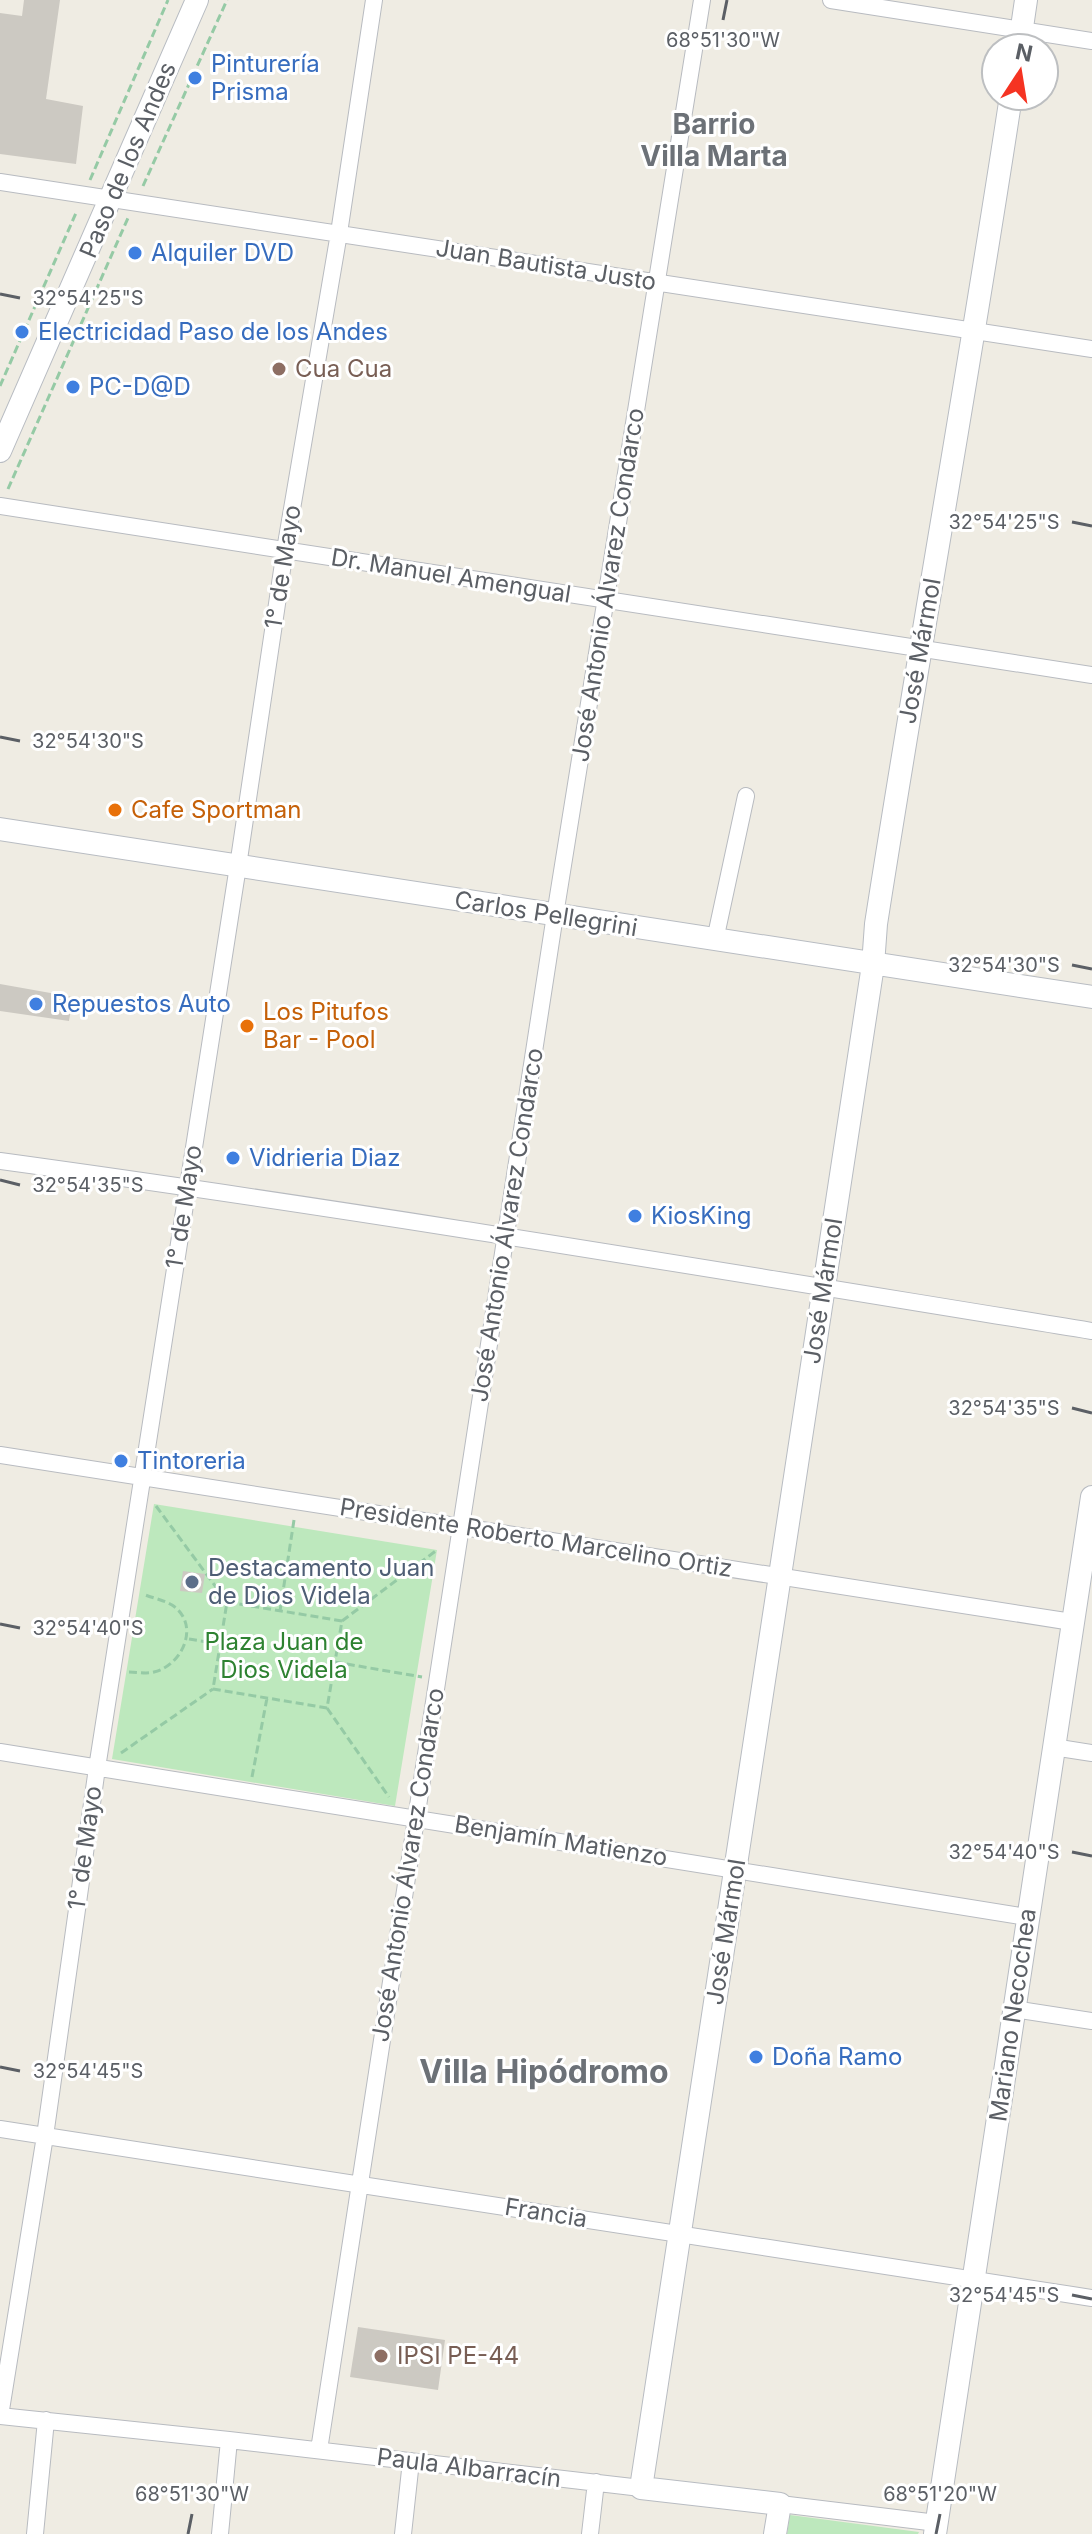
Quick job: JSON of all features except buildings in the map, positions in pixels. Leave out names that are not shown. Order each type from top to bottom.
[{"type":"street","name":"Paso de los Andes","points":[[0,451],[197,0]]},
{"type":"street","name":"1° de Mayo","points":[[0,2416],[285,550],[339,233],[374,0]]},
{"type":"street","name":"José Antonio Álvarez Condarco","points":[[319,2450],[555,915],[702,0]]},
{"type":"street","points":[[831,0],[986,32]]},
{"type":"street","points":[[1021,32],[1026,0]]},
{"type":"street","points":[[1060,40],[1092,41]]},
{"type":"street","name":"José Mármol","points":[[641,2488],[914,680],[975,331],[1009,112]]},
{"type":"street","name":"Juan Bautista Justo","points":[[0,182],[1092,349]]},
{"type":"street","name":"Dr. Manuel Amengual","points":[[0,506],[1092,675]]},
{"type":"street","points":[[715,940],[746,796]]},
{"type":"street","name":"Carlos Pellegrini","points":[[0,829],[1092,997]]},
{"type":"street","points":[[0,1161],[505,1236],[1092,1331]]},
{"type":"street","name":"Presidente Roberto Marcelino Ortiz","points":[[0,1455],[1072,1622]]},
{"type":"street","name":"Mariano Necochea","points":[[936,2529],[1092,1497]]},
{"type":"street","points":[[1053,1747],[1092,1753]]},
{"type":"street","name":"Benjamín Matienzo","points":[[0,1752],[1027,1917]]},
{"type":"street","points":[[1014,2009],[1092,2021]]},
{"type":"street","name":"Francia","points":[[0,2129],[1092,2298]]},
{"type":"street","name":"Paula Albarracín","points":[[0,2416],[780,2504],[936,2529]]},
{"type":"street","points":[[35,2534],[46,2420]]},
{"type":"street","points":[[220,2534],[229,2440]]},
{"type":"street","points":[[403,2534],[411,2461]]},
{"type":"street","points":[[590,2534],[596,2482]]},
{"type":"street","points":[[775,2534],[780,2504]]},
{"type":"path","points":[[0,506],[227,0]]},
{"type":"path","points":[[280,1611],[297,1500]]},
{"type":"path","points":[[154,1504],[227,1602],[342,1621]]},
{"type":"path","points":[[395,1806],[327,1708],[342,1621],[437,1550]]},
{"type":"path","points":[[126,1672],[154,1672],[175,1660],[187,1639],[185,1620],[173,1606],[139,1593]]},
{"type":"path","points":[[213,1689],[227,1602]]},
{"type":"path","points":[[187,1639],[220,1644]]},
{"type":"path","points":[[335,1662],[437,1679]]},
{"type":"path","points":[[112,1759],[213,1689],[327,1708]]},
{"type":"path","points":[[249,1793],[267,1698]]},
{"type":"green space","name":"Plaza Juan de Dios Videla","points":[[154,1504],[437,1550],[395,1806],[112,1759]]},
{"type":"green space","points":[[790,2515],[919,2532],[787,2534]]},
{"type":"place","name":"Pinturería Prisma","points":[[195,78]]},
{"type":"place","name":"Alquiler DVD","points":[[135,253]]},
{"type":"place","name":"Electricidad Paso de los Andes","points":[[22,332]]},
{"type":"place","name":"Cua Cua","points":[[279,369]]},
{"type":"place","name":"PC-D@D","points":[[73,387]]},
{"type":"place","name":"Cafe Sportman","points":[[115,810]]},
{"type":"place","name":"Repuestos Auto","points":[[36,1004]]},
{"type":"place","name":"Los Pitufos Bar - Pool","points":[[247,1026]]},
{"type":"place","name":"Vidrieria Diaz","points":[[233,1158]]},
{"type":"place","name":"KiosKing","points":[[635,1216]]},
{"type":"place","name":"Tintoreria","points":[[121,1461]]},
{"type":"place","name":"Destacamento Juan de Dios Videla","points":[[192,1582]]},
{"type":"place","name":"Doña Ramo","points":[[756,2057]]},
{"type":"place","name":"IPSI PE-44","points":[[381,2356]]},
{"type":"district","name":"Barrio Villa Marta","points":[[714,140]]},
{"type":"district","name":"Villa Hipódromo","points":[[544,2072]]}]
